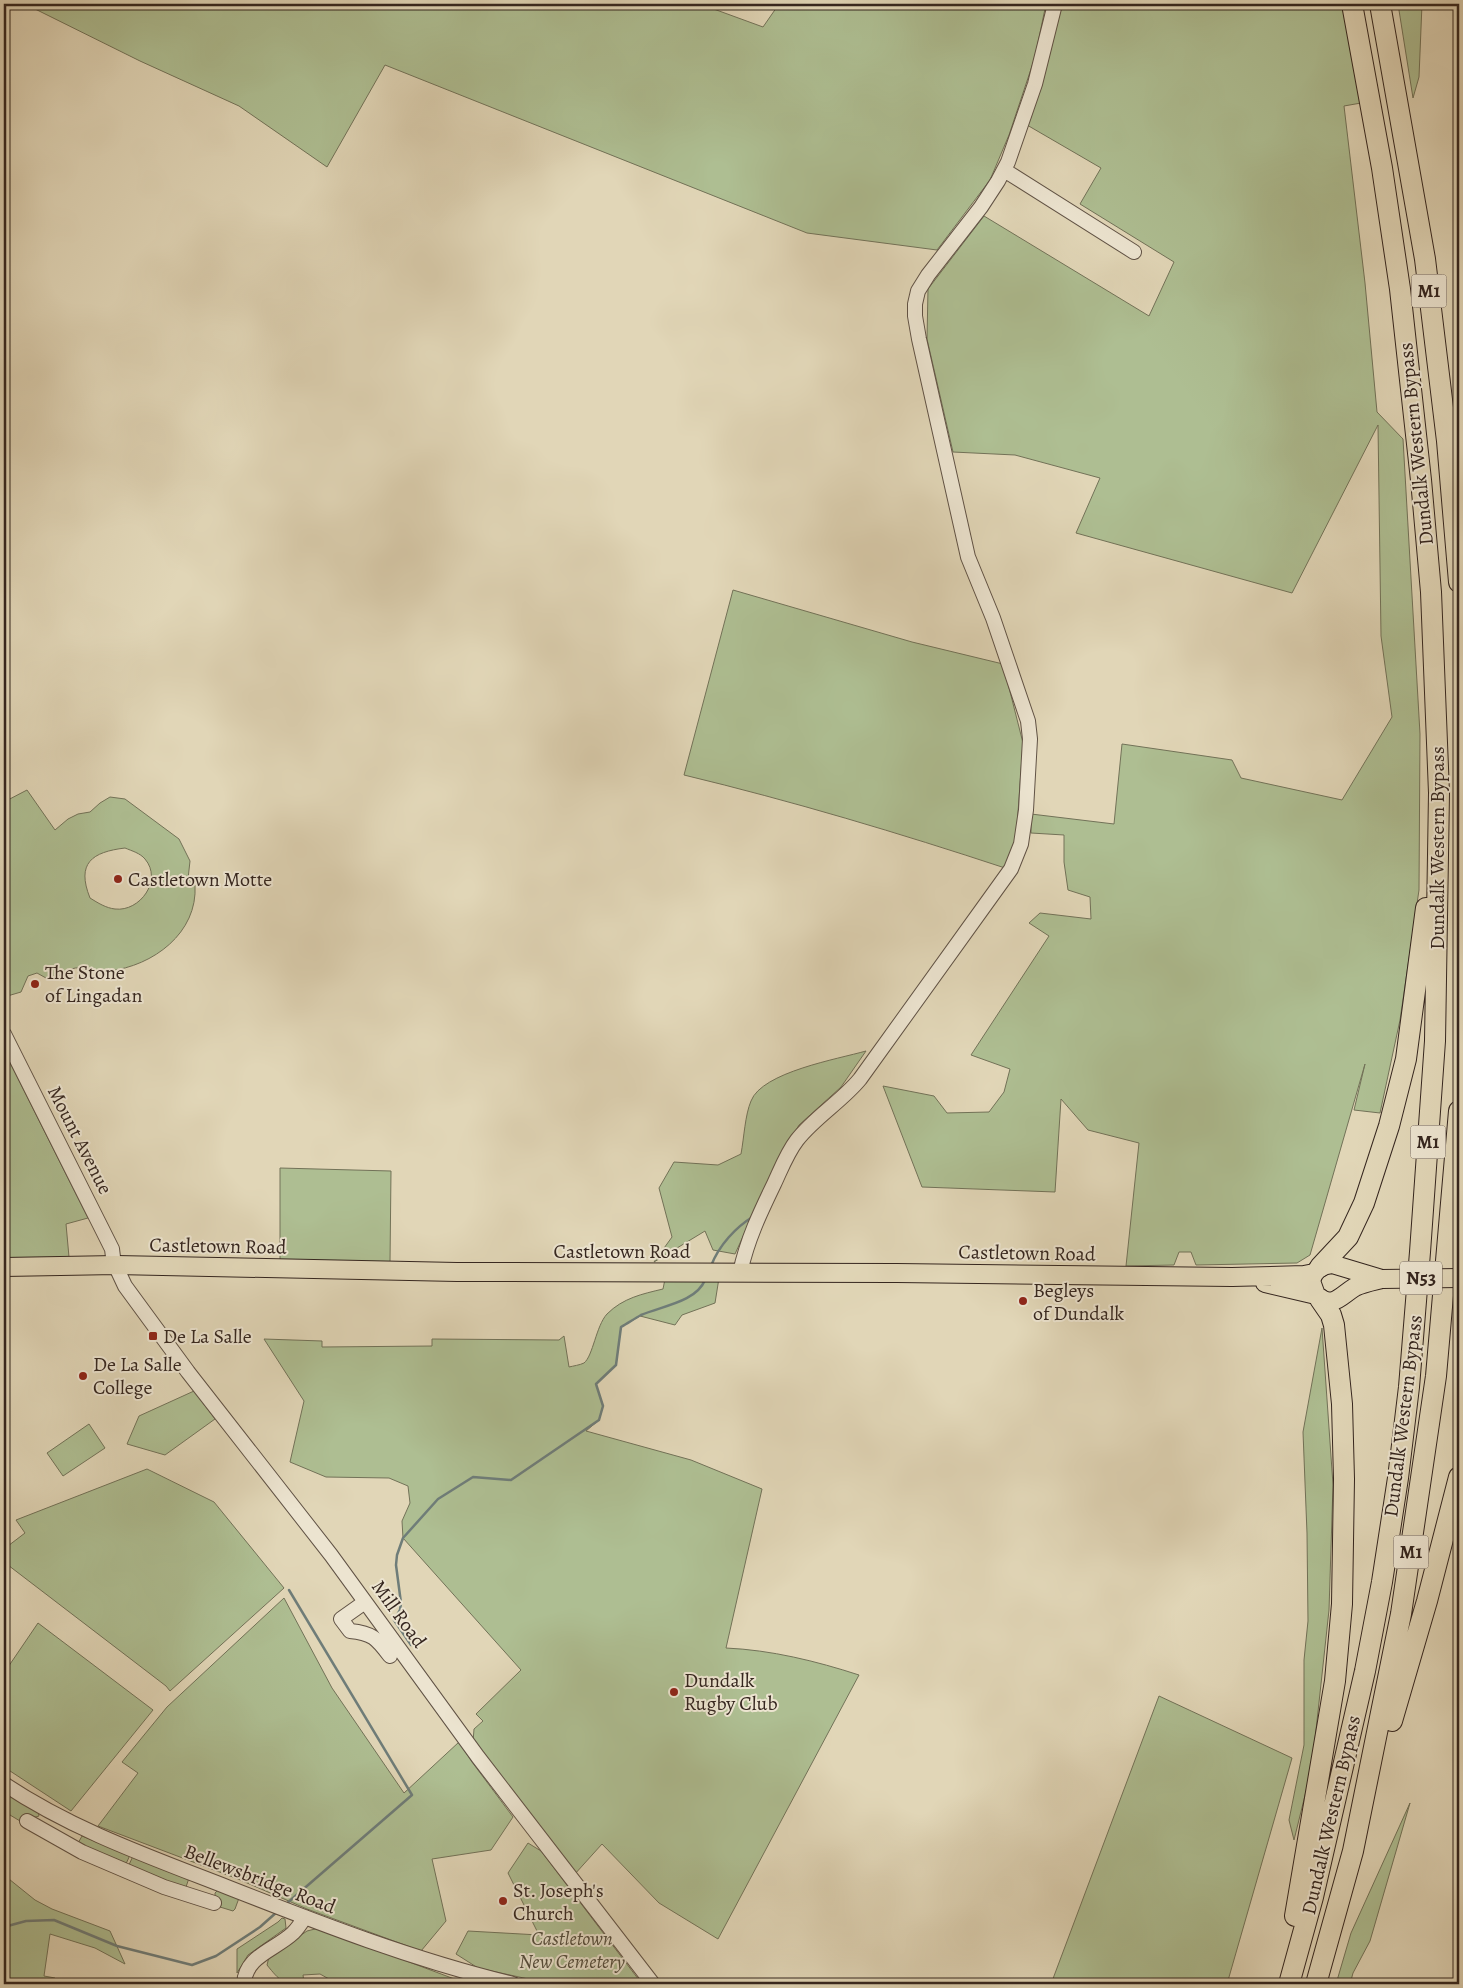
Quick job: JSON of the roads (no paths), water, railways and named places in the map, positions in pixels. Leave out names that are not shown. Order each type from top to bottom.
[{"type":"highway","name":"Dundalk Western Bypass","points":[[1288,1984],[1313,1897],[1365,1671],[1398,1478],[1409,1387],[1435,1050],[1439,793],[1431,592],[1422,480],[1400,288],[1382,168],[1352,4]]},
{"type":"highway","name":"Dundalk Western Bypass","points":[[1380,4],[1425,260],[1447,440],[1459,582]]},
{"type":"highway","points":[[1324,1269],[1348,1237],[1364,1203],[1388,1126],[1406,1059],[1426,912],[1429,814],[1423,591],[1400,288]]},
{"type":"highway","name":"Dundalk Western Bypass","points":[[1316,1984],[1353,1851],[1401,1614],[1436,1376],[1459,1111]]},
{"type":"highway","points":[[1281,1984],[1294,1922],[1332,1698],[1342,1604],[1344,1479],[1342,1404],[1332,1315],[1318,1297]]},
{"type":"highway","points":[[1323,1984],[1370,1811],[1392,1718],[1427,1601],[1459,1477]]},
{"type":"main road","name":"Castletown Road","points":[[4,1267],[116,1265],[447,1272],[1240,1277],[1304,1276],[1324,1269]]},
{"type":"main road","name":"N53","points":[[1324,1269],[1382,1279],[1459,1278]]},
{"type":"main road","points":[[1318,1297],[1311,1286],[1324,1269],[1347,1275],[1349,1281],[1344,1295]]},
{"type":"main road","name":"Castletown Road","points":[[1240,1277],[1318,1297]]},
{"type":"main road","name":"N53","points":[[1318,1297],[1331,1302],[1337,1300],[1356,1286],[1382,1279]]},
{"type":"street","points":[[740,1273],[752,1230],[796,1140],[809,1126],[849,1092],[860,1078],[1011,869],[1020,844],[1026,810],[1030,758],[1028,721],[993,618],[968,557],[933,407],[915,316],[915,304],[918,291],[928,275],[980,207],[1004,170],[1017,139],[1035,84],[1055,4]]},
{"type":"street","points":[[1004,170],[1134,252]]},
{"type":"street","name":"Mount Avenue","points":[[4,1034],[112,1249],[116,1265]]},
{"type":"street","name":"Mill Road","points":[[116,1265],[125,1286],[188,1372],[264,1468],[478,1757],[653,1984]]},
{"type":"street","points":[[365,1602],[341,1618],[350,1631],[368,1634],[376,1639],[390,1656]]},
{"type":"street","name":"Bellewsbridge Road","points":[[5,1788],[83,1830],[305,1917],[479,1980],[513,1984]]},
{"type":"street","points":[[48,1812],[33,1824],[82,1852],[164,1887],[210,1902],[215,1882]]},
{"type":"street","points":[[244,1984],[244,1975],[252,1961],[292,1934],[305,1917]]},
{"type":"waterway","points":[[711,1266],[714,1258],[729,1237],[754,1216]]},
{"type":"waterway","points":[[411,1645],[394,1620],[400,1610],[401,1603],[396,1565],[397,1555],[403,1538],[438,1499],[473,1477],[511,1480],[599,1420],[603,1406],[596,1384],[616,1365],[621,1327],[641,1315],[686,1298],[701,1287],[705,1280]]},
{"type":"waterway","points":[[285,1905],[412,1795],[289,1590]]},
{"type":"waterway","points":[[4,1927],[26,1921],[54,1920],[117,1946],[192,1965],[216,1956],[260,1927],[278,1911]]},
{"type":"place","name":"Castletown Motte","points":[[118,879]]},
{"type":"place","name":"The Stone of Lingadan","points":[[35,984]]},
{"type":"place","name":"Begleys of Dundalk","points":[[1023,1301]]},
{"type":"place","name":"De La Salle","points":[[153,1336]]},
{"type":"place","name":"De La Salle College","points":[[83,1376]]},
{"type":"place","name":"Dundalk Rugby Club","points":[[674,1692]]},
{"type":"place","name":"St. Joseph's Church","points":[[503,1901]]},
{"type":"park label","name":"Castletown New Cemetery","points":[[572,1950]]}]
